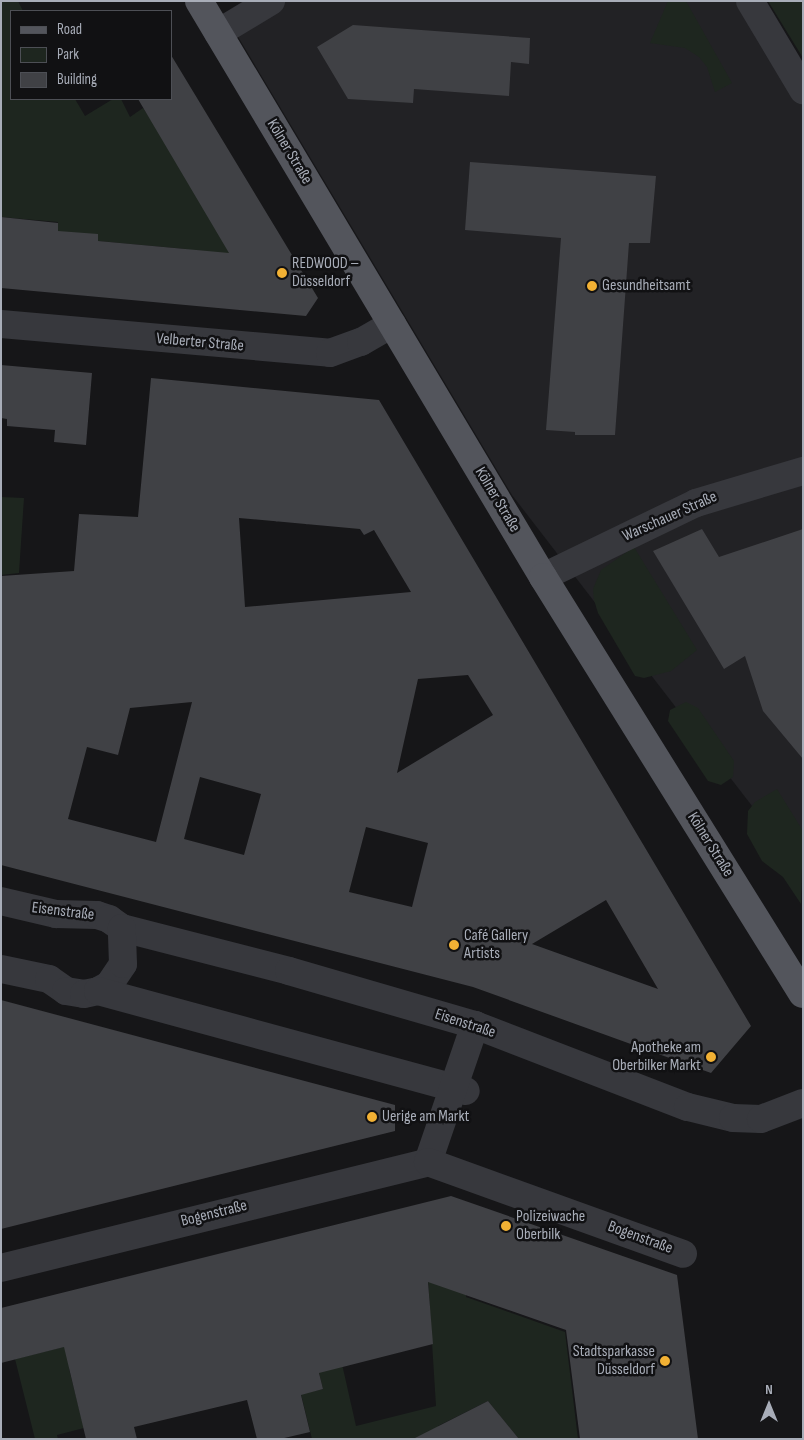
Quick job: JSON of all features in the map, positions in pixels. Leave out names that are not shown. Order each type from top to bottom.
[{"type":"main road","name":"Kölner Straße","points":[[199,1],[543,577],[803,994]]},
{"type":"street","points":[[218,33],[271,1]]},
{"type":"street","points":[[750,1],[803,90]]},
{"type":"street","name":"Velberter Straße","points":[[1,324],[330,353],[361,342],[392,324]]},
{"type":"street","name":"Warschauer Straße","points":[[543,577],[696,503],[803,471]]},
{"type":"street","name":"Eisenstraße","points":[[1,901],[56,914],[89,914],[109,919],[122,928],[289,972],[475,1025],[688,1107],[716,1114],[761,1119],[803,1103]]},
{"type":"street","points":[[1,969],[49,979],[66,991],[84,994],[98,991],[113,981],[123,964],[122,928]]},
{"type":"street","points":[[98,991],[459,1089]]},
{"type":"street","points":[[428,1162],[459,1089],[475,1025]]},
{"type":"street","name":"Bogenstraße","points":[[1,1268],[428,1162],[683,1254]]},
{"type":"shaded area","points":[[282,1],[742,1],[803,103],[803,872],[512,495],[234,30]]},
{"type":"green space","points":[[1,1],[18,1],[22,10],[10,10],[10,100],[76,100],[85,116],[111,100],[122,100],[130,117],[143,108],[239,246],[225,266],[186,249],[98,241],[98,234],[57,237],[58,222],[1,217]]},
{"type":"green space","points":[[668,1],[686,1],[732,83],[715,92],[707,67],[699,57],[685,48],[650,43]]},
{"type":"green space","points":[[768,1],[803,1],[803,58]]},
{"type":"green space","points":[[1,497],[24,498],[19,573],[1,575]]},
{"type":"green space","points":[[634,547],[697,650],[671,671],[644,678],[635,676],[598,613],[593,589],[601,570]]},
{"type":"green space","points":[[686,702],[698,708],[734,761],[733,777],[721,785],[708,781],[668,721],[670,710]]},
{"type":"green space","points":[[777,789],[803,831],[801,904],[783,877],[762,861],[747,834],[748,811],[755,802]]},
{"type":"green space","points":[[466,1278],[466,1297],[565,1332],[578,1439],[519,1439],[488,1401],[438,1426],[445,1439],[312,1439],[301,1394],[323,1389],[311,1340],[335,1333],[356,1426],[436,1406],[428,1279]]},
{"type":"green space","points":[[71,1345],[69,1369],[84,1428],[57,1435],[58,1439],[35,1439],[15,1359]]},
{"type":"building","points":[[353,25],[530,38],[529,64],[511,62],[509,96],[414,89],[413,103],[348,99],[317,47]]},
{"type":"building","points":[[172,57],[318,298],[306,316],[1,288],[1,217],[58,223],[58,231],[98,234],[98,241],[229,253],[139,100],[172,100]]},
{"type":"building","points":[[470,162],[656,176],[650,243],[629,243],[615,435],[575,435],[575,432],[546,430],[561,238],[465,230]]},
{"type":"building","points":[[1,365],[92,373],[86,445],[54,442],[55,430],[7,426],[7,419],[1,418]]},
{"type":"building","points":[[151,378],[379,400],[751,1026],[711,1073],[473,987],[1,865],[1,576],[74,571],[79,514],[138,517]],"holes":[[[239,518],[360,529],[364,535],[374,530],[411,592],[245,607]],[[468,675],[493,715],[397,773],[418,679]],[[192,702],[156,842],[68,819],[87,747],[118,755],[130,708]],[[200,777],[261,794],[244,855],[184,839]],[[366,827],[428,843],[412,907],[349,892]],[[606,900],[658,989],[532,944]]]},
{"type":"building","points":[[702,529],[719,557],[803,529],[803,759],[763,711],[745,656],[724,669],[653,551]]},
{"type":"building","points":[[1,1000],[395,1105],[395,1131],[1,1229]]},
{"type":"building","points":[[451,1196],[677,1275],[698,1439],[580,1439],[566,1330],[428,1282],[433,1344],[319,1373],[323,1389],[301,1395],[310,1432],[280,1439],[257,1439],[247,1400],[134,1427],[137,1439],[86,1439],[64,1347],[1,1363],[1,1308]]},
{"type":"building","points":[[488,1401],[519,1439],[413,1439]]},
{"type":"place","name":"REDWOOD – Düsseldorf","points":[[282,273]]},
{"type":"place","name":"Gesundheitsamt","points":[[592,286]]},
{"type":"place","name":"Café Gallery Artists","points":[[454,945]]},
{"type":"place","name":"Apotheke am Oberbilker Markt","points":[[711,1057]]},
{"type":"place","name":"Uerige am Markt","points":[[372,1117]]},
{"type":"place","name":"Polizeiwache Oberbilk","points":[[506,1226]]},
{"type":"place","name":"Stadtsparkasse Düsseldorf","points":[[665,1361]]}]
